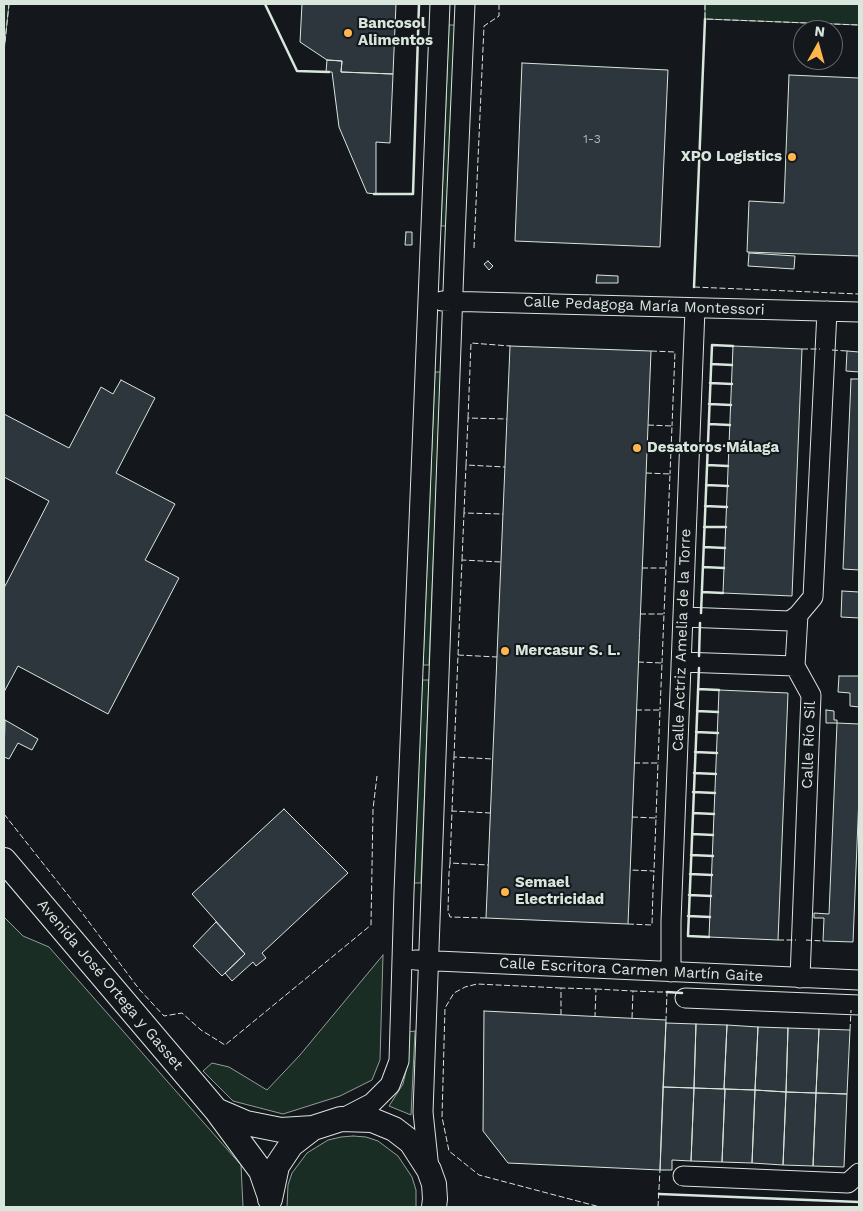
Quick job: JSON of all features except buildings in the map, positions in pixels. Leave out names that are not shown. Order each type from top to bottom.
[{"type":"main road","name":"Avenida José Ortega y Gasset","points":[[4,860],[216,1110],[261,1171],[270,1202]]},
{"type":"main road","name":"Avenida José Ortega y Gasset","points":[[216,1110],[246,1123],[281,1130],[313,1128]]},
{"type":"main road","points":[[270,1202],[277,1166],[291,1145],[313,1128],[342,1119],[372,1120],[394,1129],[411,1142],[429,1170],[434,1184],[437,1205]]},
{"type":"street","points":[[342,1119],[372,1103],[390,1085],[399,1061],[440,4]]},
{"type":"street","points":[[429,1170],[423,1112],[465,4]]},
{"type":"street","name":"Calle Pedagoga María Montessori","points":[[428,301],[454,300],[695,309],[859,312]]},
{"type":"street","name":"Calle Actriz Amelia de la Torre","points":[[671,972],[670,921],[695,309]]},
{"type":"street","points":[[682,617],[790,621],[798,615],[813,597],[827,311]]},
{"type":"street","points":[[681,662],[795,666],[798,615]]},
{"type":"street","name":"Calle Río Sil","points":[[795,666],[811,695],[800,978]]},
{"type":"street","name":"Calle Escritora Carmen Martín Gaite","points":[[402,959],[859,980]]},
{"type":"street","points":[[685,998],[859,1005]]},
{"type":"street","points":[[683,1176],[848,1183],[859,1173]]},
{"type":"green space","points":[[4,4],[9,4],[4,51]]},
{"type":"green space","points":[[705,4],[859,4],[859,25],[843,24],[843,20],[793,20],[793,22],[705,19]]},
{"type":"green space","points":[[449,25],[455,25],[447,226],[441,226]]},
{"type":"green space","points":[[435,372],[441,372],[429,665],[423,665]]},
{"type":"green space","points":[[421,680],[429,680],[421,883],[413,883]]},
{"type":"green space","points":[[4,917],[23,936],[49,947],[241,1165],[243,1207],[4,1207]]},
{"type":"green space","points":[[383,955],[380,1060],[372,1080],[340,1096],[283,1114],[233,1101],[203,1071],[212,1063],[229,1067],[267,1090],[300,1055]]},
{"type":"green space","points":[[415,1031],[411,1115],[389,1106],[403,1084],[406,1071],[408,1032]]},
{"type":"green space","points":[[353,1136],[366,1137],[378,1141],[398,1156],[412,1177],[416,1190],[416,1207],[287,1207],[288,1185],[292,1173],[307,1153],[328,1140]]},
{"type":"fence","points":[[4,51],[9,4]]},
{"type":"fence","points":[[474,248],[484,26],[499,16],[499,4]]},
{"type":"fence","points":[[705,4],[705,19],[859,25]]},
{"type":"fence","points":[[694,287],[859,294]]},
{"type":"fence","points":[[468,418],[471,343],[510,346]]},
{"type":"fence","points":[[802,349],[820,349]]},
{"type":"fence","points":[[832,350],[847,351]]},
{"type":"fence","points":[[651,351],[675,352],[672,426]]},
{"type":"fence","points":[[466,465],[468,418],[507,419]]},
{"type":"fence","points":[[648,425],[672,426],[670,474]]},
{"type":"fence","points":[[464,513],[466,465],[505,467]]},
{"type":"fence","points":[[646,473],[670,474],[666,568]]},
{"type":"fence","points":[[462,560],[464,513],[503,514]]},
{"type":"fence","points":[[458,655],[462,560],[501,562]]},
{"type":"fence","points":[[642,568],[666,568],[664,614]]},
{"type":"fence","points":[[640,614],[664,614],[662,663]]},
{"type":"fence","points":[[454,757],[458,655],[497,657]]},
{"type":"fence","points":[[638,662],[662,663],[660,710]]},
{"type":"fence","points":[[636,710],[660,710],[658,763]]},
{"type":"fence","points":[[452,811],[454,757],[493,759]]},
{"type":"fence","points":[[634,763],[658,763],[656,818]]},
{"type":"fence","points":[[4,814],[139,989],[164,1016],[182,1013],[201,1030],[225,1045],[371,925],[373,809],[377,776]]},
{"type":"fence","points":[[450,863],[452,811],[490,813]]},
{"type":"fence","points":[[632,817],[656,818],[654,871]]},
{"type":"fence","points":[[486,918],[450,917],[448,911],[449,873],[450,863],[488,865]]},
{"type":"fence","points":[[628,924],[652,925],[654,871],[630,870]]},
{"type":"fence","points":[[778,940],[796,940]]},
{"type":"fence","points":[[806,940],[823,941]]},
{"type":"fence","points":[[561,988],[477,984],[465,987],[454,993],[445,1008],[442,1117],[449,1151],[479,1175],[600,1207]]},
{"type":"fence","points":[[561,1015],[561,988],[596,989],[595,1016]]},
{"type":"fence","points":[[596,989],[633,991]]},
{"type":"fence","points":[[632,1018],[633,991],[667,992],[666,1020]]},
{"type":"fence","points":[[850,1030],[851,1010]]},
{"type":"fence","points":[[658,1207],[660,1170]]},
{"type":"wall","points":[[265,4],[297,71],[329,72]]},
{"type":"wall","points":[[374,194],[413,194],[419,4]]},
{"type":"wall","points":[[694,287],[705,19]]},
{"type":"wall","points":[[701,613],[712,345],[733,346]]},
{"type":"wall","points":[[711,364],[732,365]]},
{"type":"wall","points":[[710,383],[732,384]]},
{"type":"wall","points":[[709,404],[731,405]]},
{"type":"wall","points":[[709,424],[730,425]]},
{"type":"wall","points":[[708,445],[729,446]]},
{"type":"wall","points":[[707,465],[728,466]]},
{"type":"wall","points":[[706,485],[728,486]]},
{"type":"wall","points":[[705,506],[727,507]]},
{"type":"wall","points":[[704,527],[726,527]]},
{"type":"wall","points":[[704,547],[725,548]]},
{"type":"wall","points":[[703,567],[724,568]]},
{"type":"wall","points":[[702,592],[723,593]]},
{"type":"wall","points":[[699,656],[700,623]]},
{"type":"wall","points":[[699,668],[688,936],[709,937]]},
{"type":"wall","points":[[698,689],[719,690]]},
{"type":"wall","points":[[697,711],[718,712]]},
{"type":"wall","points":[[696,732],[718,733]]},
{"type":"wall","points":[[695,752],[717,753]]},
{"type":"wall","points":[[694,773],[716,774]]},
{"type":"wall","points":[[693,792],[715,793]]},
{"type":"wall","points":[[693,813],[714,814]]},
{"type":"wall","points":[[692,834],[713,835]]},
{"type":"wall","points":[[691,855],[713,856]]},
{"type":"wall","points":[[690,874],[712,875]]},
{"type":"wall","points":[[689,895],[711,896]]},
{"type":"wall","points":[[688,916],[710,917]]},
{"type":"wall","points":[[667,992],[682,993]]},
{"type":"wall","points":[[659,1194],[859,1202]]},
{"type":"place","name":"Bancosol Alimentos","points":[[348,33]]},
{"type":"place","name":"XPO Logistics","points":[[792,157]]},
{"type":"place","name":"Desatoros Málaga","points":[[637,448]]},
{"type":"place","name":"Mercasur S. L.","points":[[505,651]]},
{"type":"place","name":"Semael Electricidad","points":[[505,892]]}]
